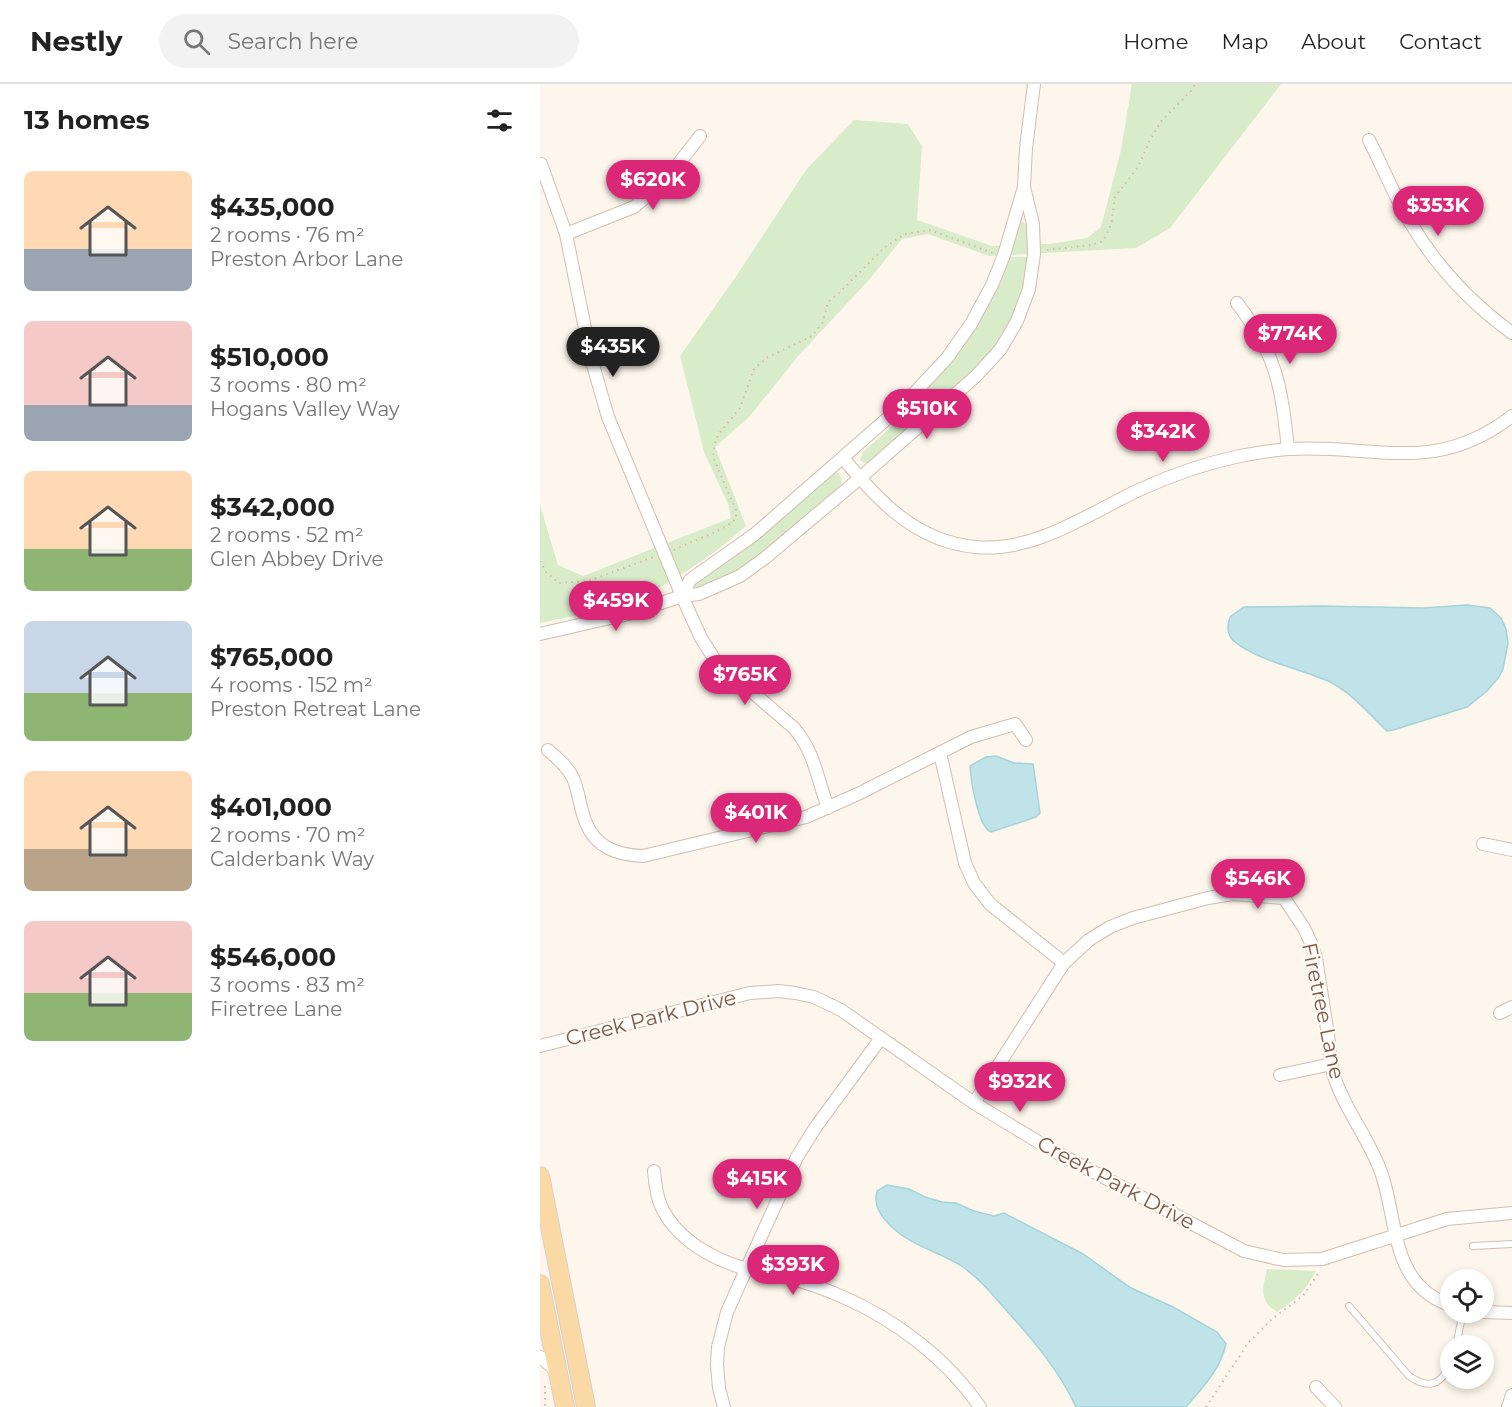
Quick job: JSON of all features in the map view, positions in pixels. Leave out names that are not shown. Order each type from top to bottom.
[{"type":"main road","points":[[540,1176],[586,1407]]},
{"type":"main road","points":[[540,1284],[551,1376],[565,1407]]},
{"type":"street","points":[[682,596],[690,580],[755,534],[905,404],[947,358],[971,324],[992,285],[1005,253],[1024,187],[1034,84]]},
{"type":"street","points":[[567,234],[634,207],[665,181],[700,136]]},
{"type":"street","points":[[1369,140],[1408,220],[1428,249],[1457,285],[1512,333]]},
{"type":"street","points":[[541,164],[567,234],[591,358],[608,417],[682,596],[701,638],[715,660],[794,728],[803,739],[817,768],[828,808]]},
{"type":"street","points":[[540,634],[628,614],[682,596],[699,594],[740,576],[765,558],[860,478],[975,377],[1000,350],[1017,321],[1029,289],[1034,252],[1033,224],[1024,187]]},
{"type":"street","points":[[1237,303],[1255,326],[1273,360],[1283,400],[1288,449]]},
{"type":"street","points":[[843,458],[893,513],[911,525],[956,544],[993,548],[1031,541],[1141,489],[1197,467],[1240,456],[1288,449],[1401,454],[1433,453],[1476,439],[1512,416]]},
{"type":"street","points":[[548,750],[568,770],[573,779],[586,823],[598,842],[617,853],[643,856],[806,817],[971,737],[1015,724],[1026,740]]},
{"type":"street","points":[[940,753],[965,863],[974,883],[990,904],[1064,963]]},
{"type":"street","points":[[1483,844],[1512,850]]},
{"type":"street","name":"Firetree Lane","points":[[974,1103],[1064,963],[1089,940],[1110,927],[1133,918],[1208,898],[1233,894],[1284,898],[1304,928],[1314,950],[1337,1084],[1382,1173],[1399,1252],[1420,1286],[1440,1300]]},
{"type":"street","name":"Creek Park Drive","points":[[540,1046],[761,991],[795,993],[814,998],[841,1010],[974,1103],[1050,1149],[1244,1251],[1283,1260],[1322,1259],[1447,1219],[1512,1213]]},
{"type":"street","points":[[1500,1013],[1512,1008]]},
{"type":"street","points":[[724,1407],[719,1388],[717,1365],[718,1347],[727,1312],[801,1150],[880,1038]]},
{"type":"street","points":[[1280,1075],[1332,1064]]},
{"type":"street","points":[[654,1171],[661,1206],[674,1225],[702,1251],[747,1269],[764,1271],[843,1297],[892,1324],[920,1343],[938,1359],[980,1407]]},
{"type":"street","points":[[1494,1312],[1512,1313]]},
{"type":"street","points":[[540,1357],[551,1376]]},
{"type":"street","points":[[1316,1387],[1335,1407]]},
{"type":"street","points":[[1508,1407],[1512,1395]]},
{"type":"lane","points":[[1473,1246],[1512,1244]]},
{"type":"lane","points":[[1348,1306],[1408,1376],[1428,1385],[1440,1380]]},
{"type":"path","points":[[1034,252],[1091,245],[1103,241],[1111,225],[1115,197],[1138,167],[1162,120],[1195,84]]},
{"type":"path","points":[[540,561],[546,572],[559,583],[588,581],[665,553],[730,525],[736,518],[735,510],[713,457],[718,435],[740,408],[754,369],[768,357],[812,336],[823,322],[828,302],[885,247],[905,234],[930,230],[990,253],[1005,253]]},
{"type":"path","points":[[1206,1407],[1248,1343],[1272,1319],[1303,1296],[1321,1269]]},
{"type":"path","points":[[545,1407],[551,1376]]},
{"type":"green space","points":[[1132,84],[1281,84],[1170,228],[1136,248],[989,256],[928,234],[902,239],[868,281],[799,355],[749,417],[715,447],[746,526],[701,562],[638,598],[597,611],[540,623],[540,505],[558,565],[583,576],[731,518],[728,504],[704,452],[680,356],[806,170],[854,120],[908,124],[922,146],[917,220],[992,246],[1011,245],[1018,223],[1023,222],[1028,225],[1029,244],[1050,244],[1087,238],[1101,227],[1121,150]]},
{"type":"green space","points":[[1007,257],[1029,257],[1018,305],[999,341],[968,375],[875,457],[866,464],[860,460],[863,452],[889,429],[946,365]]},
{"type":"green space","points":[[832,473],[838,473],[842,479],[841,485],[777,542],[724,579],[697,589],[694,586],[693,584]]},
{"type":"green space","points":[[1267,1269],[1316,1271],[1300,1295],[1277,1312],[1264,1298],[1263,1288]]},
{"type":"water","points":[[1467,605],[1490,608],[1501,618],[1506,629],[1508,643],[1503,669],[1499,677],[1487,691],[1467,707],[1387,731],[1353,698],[1338,687],[1255,654],[1235,642],[1228,631],[1230,617],[1244,607],[1424,608]]},
{"type":"water","points":[[996,756],[1014,763],[1033,764],[1040,813],[1036,817],[991,832],[982,822],[979,813],[970,766],[986,757]]},
{"type":"water","points":[[887,1185],[909,1189],[925,1197],[956,1203],[994,1216],[1004,1213],[1083,1254],[1131,1288],[1173,1307],[1217,1332],[1226,1344],[1220,1362],[1205,1385],[1186,1407],[1076,1407],[1062,1380],[1045,1356],[979,1280],[952,1260],[907,1239],[885,1220],[877,1206],[876,1196],[877,1191]]}]
